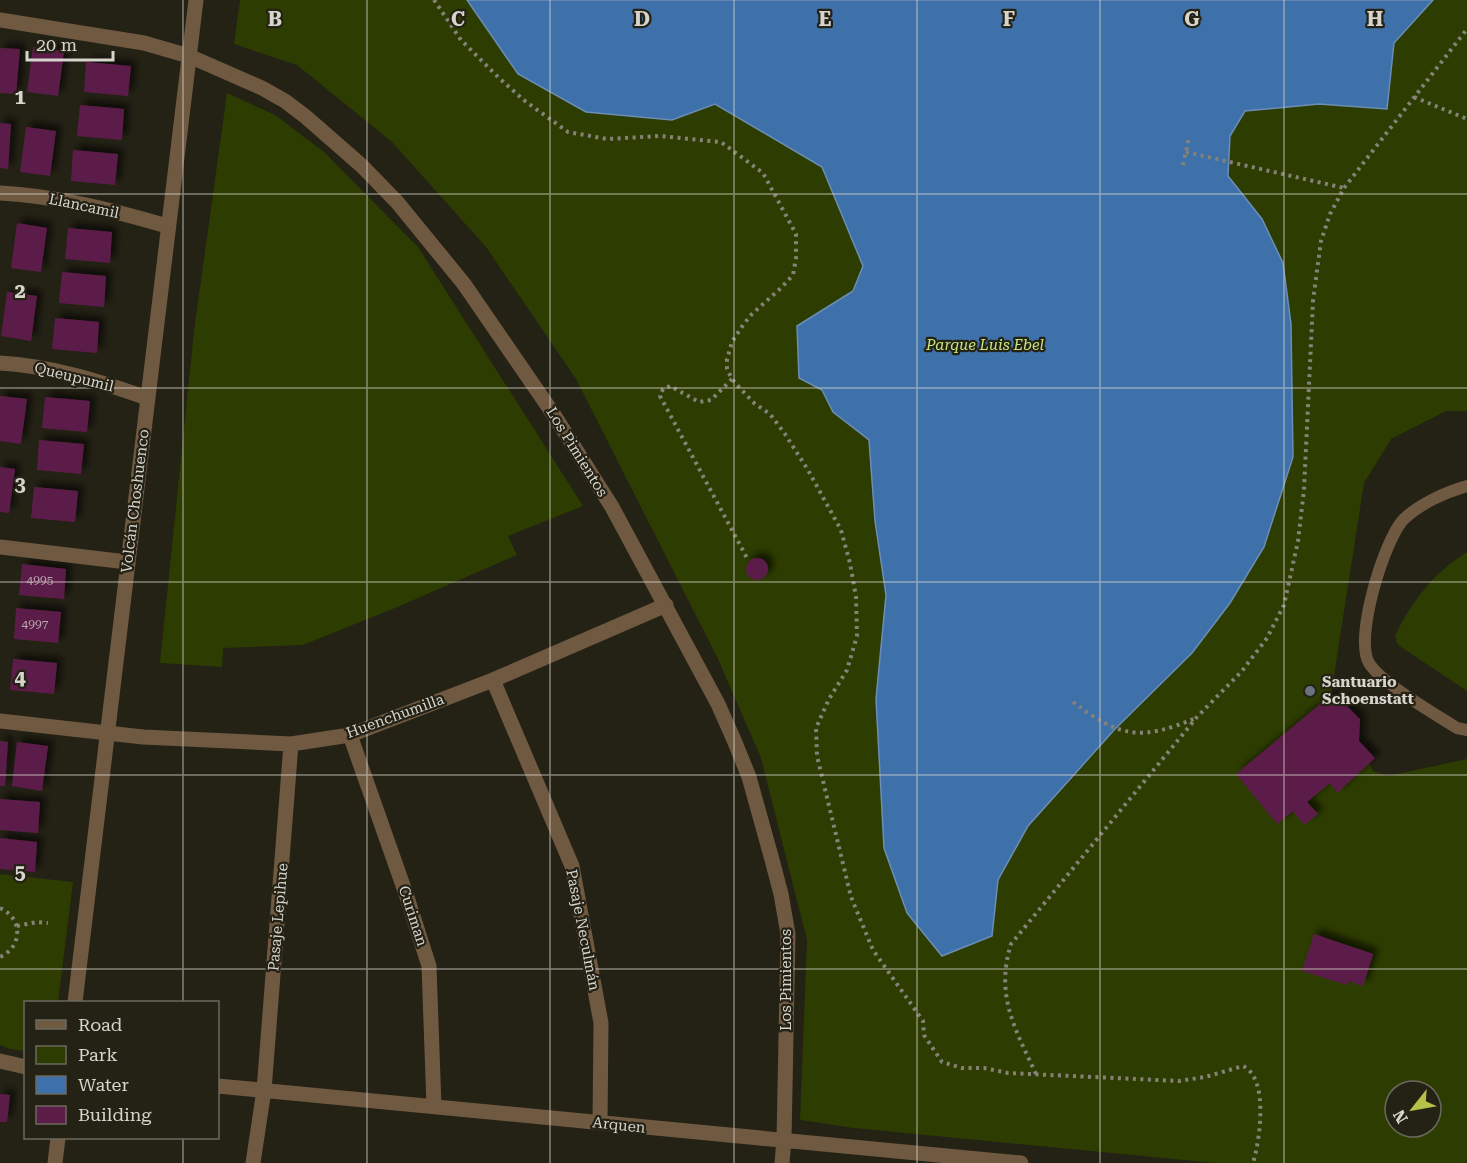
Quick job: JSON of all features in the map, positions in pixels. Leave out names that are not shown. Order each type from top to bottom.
[{"type":"street","name":"Volcán Choshuenco","points":[[75,1001],[196,0]]},
{"type":"street","name":"Los Pimientos","points":[[4,22],[144,43],[189,56],[240,77],[285,101],[345,149],[397,202],[464,284],[554,415],[612,507],[666,605],[734,740],[749,777],[781,894],[788,934],[782,1163]]},
{"type":"street","name":"Llancamil","points":[[0,193],[66,200],[167,226]]},
{"type":"street","name":"Queupumil","points":[[0,363],[59,371],[100,381],[147,398]]},
{"type":"street","points":[[0,547],[127,562]]},
{"type":"street","name":"Huenchumilla","points":[[0,722],[143,737],[291,744],[350,735],[493,680],[666,605]]},
{"type":"street","name":"Pasaje Neculmán","points":[[493,680],[572,867],[601,1023],[600,1123]]},
{"type":"street","name":"Curiman","points":[[350,735],[429,966],[434,1106]]},
{"type":"street","name":"Pasaje Lepihue","points":[[253,1163],[264,1090],[291,744]]},
{"type":"street","points":[[0,1061],[24,1067]]},
{"type":"street","name":"Arquen","points":[[219,1086],[784,1140],[971,1161],[1021,1163]]},
{"type":"street","points":[[55,1163],[58,1139]]},
{"type":"lane","points":[[1467,486],[1427,503],[1404,520],[1394,533],[1382,561],[1366,614],[1365,645],[1367,660],[1386,681],[1456,728],[1467,730]]},
{"type":"path","points":[[434,0],[461,40],[499,78],[525,101],[568,132],[607,139],[660,136],[721,142],[764,173],[796,234],[793,275],[752,314],[732,342],[727,359],[727,369],[732,380],[754,403],[770,414],[786,434],[841,530],[854,585],[857,636],[847,670],[829,699],[816,728],[817,756],[851,897],[873,950],[923,1021],[924,1035],[933,1050],[942,1062],[962,1068],[984,1068],[1008,1073],[1179,1081],[1205,1077],[1243,1066],[1250,1070],[1257,1081],[1259,1099],[1260,1125],[1253,1163]]},
{"type":"path","points":[[1036,1074],[1010,1018],[1004,970],[1011,944],[1197,717],[1249,663],[1268,638],[1284,605],[1298,540],[1304,490],[1313,301],[1321,241],[1330,214],[1344,188],[1467,29]]},
{"type":"path","points":[[1414,97],[1467,119]]},
{"type":"path","points":[[1183,165],[1189,138]]},
{"type":"path","points":[[1186,152],[1344,188]]},
{"type":"path","points":[[732,380],[711,400],[699,402],[670,386],[663,389],[660,396],[747,558]]},
{"type":"path","points":[[1073,702],[1109,726],[1134,732],[1162,730],[1197,717]]},
{"type":"path","points":[[0,908],[9,912],[17,926],[16,942],[12,949],[0,957]]},
{"type":"path","points":[[17,926],[37,922],[48,923]]},
{"type":"green space","name":"Parque Luis Ebel","points":[[240,0],[1467,0],[1467,411],[1446,411],[1391,439],[1364,483],[1331,695],[1360,719],[1359,741],[1373,771],[1388,776],[1467,759],[1467,1163],[1215,1163],[854,1128],[800,1120],[807,940],[761,758],[718,659],[576,379],[486,247],[392,142],[297,65],[234,44]]},
{"type":"green space","points":[[227,93],[275,115],[324,152],[418,247],[583,506],[508,536],[517,555],[303,645],[223,648],[222,667],[160,663],[194,331]]},
{"type":"green space","points":[[1467,552],[1467,691],[1401,647],[1395,636],[1425,588],[1444,569]]},
{"type":"green space","points":[[0,874],[73,882],[58,1001],[24,1001],[24,1051],[0,1045]]},
{"type":"water","points":[[467,0],[1433,0],[1394,43],[1387,109],[1319,104],[1245,111],[1230,136],[1228,176],[1262,219],[1283,263],[1291,324],[1293,457],[1264,547],[1230,603],[1192,653],[1115,729],[1028,826],[998,880],[992,936],[942,956],[907,913],[884,848],[876,699],[886,595],[875,521],[869,440],[833,412],[822,390],[799,378],[797,326],[853,291],[863,266],[822,167],[715,104],[672,120],[586,112],[518,74]]},
{"type":"building","points":[[33,47],[64,51],[58,96],[27,92]]},
{"type":"building","points":[[0,48],[20,49],[16,94],[0,93]]},
{"type":"building","points":[[86,62],[131,66],[128,96],[84,92]]},
{"type":"building","points":[[80,105],[124,109],[122,140],[77,136]]},
{"type":"building","points":[[0,123],[11,124],[8,169],[0,168]]},
{"type":"building","points":[[26,127],[56,131],[50,176],[20,172]]},
{"type":"building","points":[[73,150],[118,154],[115,185],[71,181]]},
{"type":"building","points":[[17,223],[47,228],[41,272],[11,268]]},
{"type":"building","points":[[68,228],[112,232],[110,263],[65,259]]},
{"type":"building","points":[[62,272],[106,276],[104,307],[59,303]]},
{"type":"building","points":[[7,292],[37,296],[31,341],[1,336]]},
{"type":"building","points":[[55,318],[99,322],[97,353],[52,349]]},
{"type":"building","points":[[0,396],[27,399],[21,444],[0,441]]},
{"type":"building","points":[[45,397],[90,401],[87,432],[42,428]]},
{"type":"building","points":[[39,440],[84,444],[81,474],[37,470]]},
{"type":"building","points":[[0,467],[15,469],[9,513],[0,512]]},
{"type":"building","points":[[34,487],[78,491],[75,522],[31,518]]},
{"type":"building","points":[[757,558],[767,565],[768,569],[761,579],[757,580],[747,573],[746,569],[753,559]]},
{"type":"building","points":[[22,564],[66,569],[64,599],[19,595]]},
{"type":"building","points":[[16,608],[61,612],[58,643],[14,639]]},
{"type":"building","points":[[13,659],[57,663],[54,694],[10,690]]},
{"type":"building","points":[[1331,695],[1360,719],[1359,741],[1375,758],[1337,793],[1330,783],[1307,802],[1318,814],[1304,825],[1293,811],[1277,824],[1236,774]]},
{"type":"building","points":[[0,741],[8,742],[5,786],[0,786]]},
{"type":"building","points":[[17,742],[48,746],[42,791],[12,786]]},
{"type":"building","points":[[0,799],[40,802],[38,833],[0,830]]},
{"type":"building","points":[[0,838],[37,842],[35,872],[0,869]]},
{"type":"building","points":[[1314,934],[1373,954],[1363,986],[1348,981],[1347,985],[1302,971]]},
{"type":"building","points":[[0,1094],[10,1095],[7,1122],[0,1122]]},
{"type":"place","name":"Santuario Schoenstatt","points":[[1310,691]]}]
